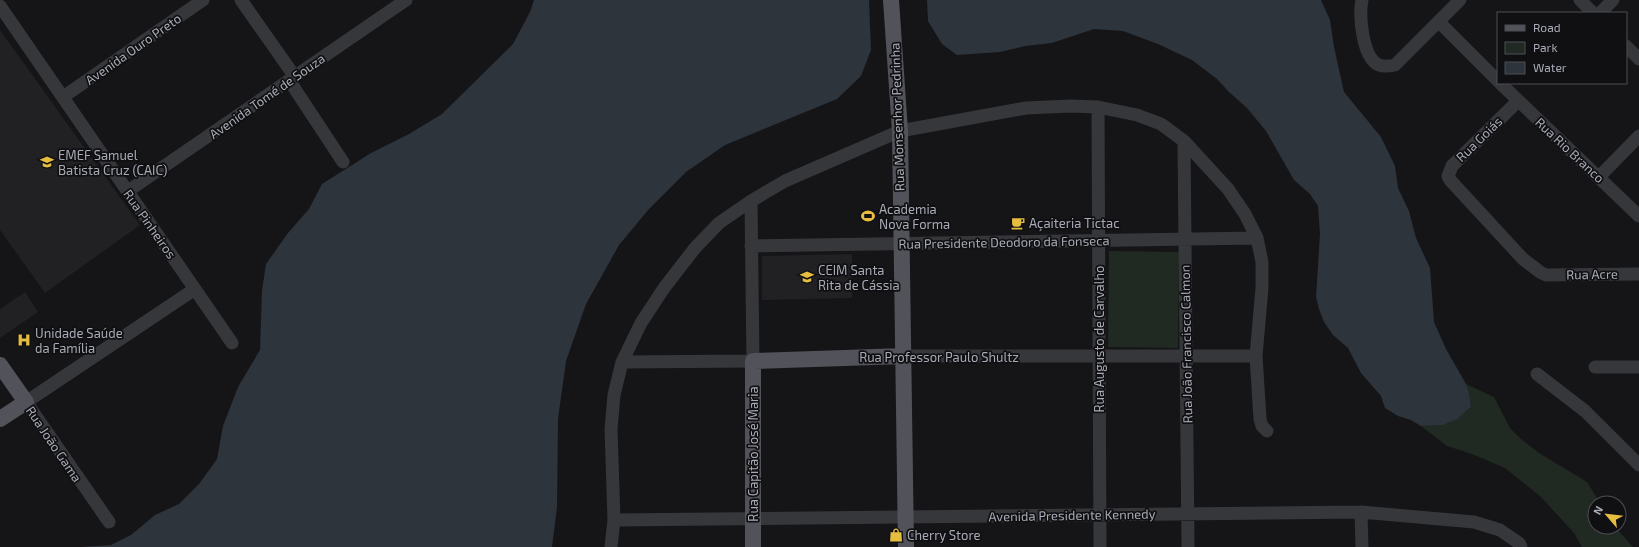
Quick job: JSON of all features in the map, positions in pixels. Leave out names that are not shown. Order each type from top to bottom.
[{"type":"main road","name":"Rua Monsenhor Pedrinha","points":[[891,0],[900,131],[906,547]]},
{"type":"main road","name":"Rua Professor Paulo Shultz","points":[[753,361],[904,356]]},
{"type":"main road","name":"Rua Capitão José Maria","points":[[753,361],[753,547]]},
{"type":"main road","name":"Rua João Gama","points":[[0,365],[26,402]]},
{"type":"main road","points":[[0,419],[26,402]]},
{"type":"street","name":"Avenida Ouro Preto","points":[[63,97],[204,0]]},
{"type":"street","points":[[241,0],[292,78],[343,162]]},
{"type":"street","name":"Avenida Tomé de Souza","points":[[128,192],[406,0]]},
{"type":"street","points":[[1362,0],[1361,25],[1366,47],[1373,60],[1379,65],[1387,66],[1395,65],[1460,0]]},
{"type":"street","points":[[1580,0],[1592,12]]},
{"type":"street","points":[[1601,12],[1613,0]]},
{"type":"street","name":"Rua Pinheiros","points":[[0,6],[232,343]]},
{"type":"street","points":[[1438,22],[1497,80]]},
{"type":"street","points":[[1627,47],[1639,59]]},
{"type":"street","name":"Rua Rio Branco","points":[[1501,84],[1639,216]]},
{"type":"street","name":"Rua Goiás","points":[[1518,101],[1452,166],[1448,176],[1523,259],[1546,275]]},
{"type":"street","points":[[611,547],[614,520],[611,429],[614,395],[622,362],[645,318],[664,288],[695,248],[719,223],[750,201],[785,181],[900,131],[1026,108],[1070,106],[1098,107],[1137,115],[1161,124],[1184,141],[1228,189],[1246,214],[1257,238],[1262,262],[1256,356],[1260,419],[1262,426],[1267,431]]},
{"type":"street","name":"Rua Augusto de Carvalho","points":[[1098,107],[1100,547]]},
{"type":"street","points":[[1598,177],[1639,136]]},
{"type":"street","name":"Rua João Francisco Calmon","points":[[1184,141],[1188,547]]},
{"type":"street","points":[[750,201],[753,361]]},
{"type":"street","name":"Rua Presidente Deodoro da Fonseca","points":[[751,246],[1257,238]]},
{"type":"street","name":"Rua Acre","points":[[1546,275],[1639,274]]},
{"type":"street","points":[[26,402],[195,289]]},
{"type":"street","name":"Rua Professor Paulo Shultz","points":[[904,356],[1256,356]]},
{"type":"street","name":"Rua Professor Paulo Shultz","points":[[622,362],[753,361]]},
{"type":"street","points":[[1595,367],[1639,368]]},
{"type":"street","points":[[1537,374],[1586,411],[1639,465]]},
{"type":"street","name":"Rua João Gama","points":[[26,402],[109,522]]},
{"type":"street","points":[[1362,512],[1362,547]]},
{"type":"street","name":"Avenida Presidente Kennedy","points":[[614,520],[1362,512],[1474,522],[1500,530],[1519,543],[1521,547]]},
{"type":"shaded area","name":"EMEF Samuel Batista Cruz (CAIC)","points":[[0,30],[140,225],[45,293],[0,230]]},
{"type":"shaded area","name":"CEIM Santa Rita de Cássia","points":[[852,254],[852,298],[762,300],[762,256]]},
{"type":"shaded area","points":[[25,292],[38,312],[0,338],[0,309]]},
{"type":"green space","points":[[1109,251],[1179,252],[1178,348],[1108,347]]},
{"type":"green space","points":[[1466,384],[1494,397],[1510,428],[1520,438],[1539,453],[1587,482],[1595,495],[1587,495],[1587,535],[1622,535],[1633,547],[1582,547],[1574,533],[1541,497],[1505,468],[1472,454],[1447,446],[1421,426],[1443,424],[1459,417],[1471,407]]},
{"type":"water","points":[[534,0],[869,0],[871,50],[861,76],[837,99],[725,145],[686,172],[649,209],[619,245],[586,304],[566,361],[558,419],[557,507],[552,547],[81,547],[111,545],[131,535],[155,515],[179,504],[199,484],[217,459],[223,426],[238,387],[260,350],[262,291],[266,264],[288,233],[309,209],[322,184],[371,153],[409,134],[442,114],[513,44],[530,12]]},
{"type":"water","points":[[927,0],[1321,0],[1330,20],[1334,47],[1344,92],[1381,137],[1395,166],[1398,188],[1409,211],[1416,238],[1430,268],[1434,322],[1446,349],[1466,384],[1471,407],[1457,419],[1443,425],[1421,426],[1411,420],[1398,416],[1385,408],[1381,396],[1361,373],[1348,348],[1333,335],[1324,322],[1319,309],[1316,297],[1320,234],[1318,206],[1310,194],[1294,180],[1266,131],[1247,108],[1217,79],[1192,60],[1158,44],[1123,31],[1094,29],[1052,43],[1025,46],[1000,52],[957,55],[942,44],[928,21]]},
{"type":"place","name":"EMEF Samuel Batista Cruz (CAIC)","points":[[47,162]]},
{"type":"place","name":"Academia Nova Forma","points":[[868,216]]},
{"type":"place","name":"Açaiteria Tictac","points":[[1018,223]]},
{"type":"place","name":"CEIM Santa Rita de Cássia","points":[[807,277]]},
{"type":"place","name":"Unidade Saúde da Família","points":[[24,340]]},
{"type":"place","name":"Cherry Store","points":[[896,535]]}]
